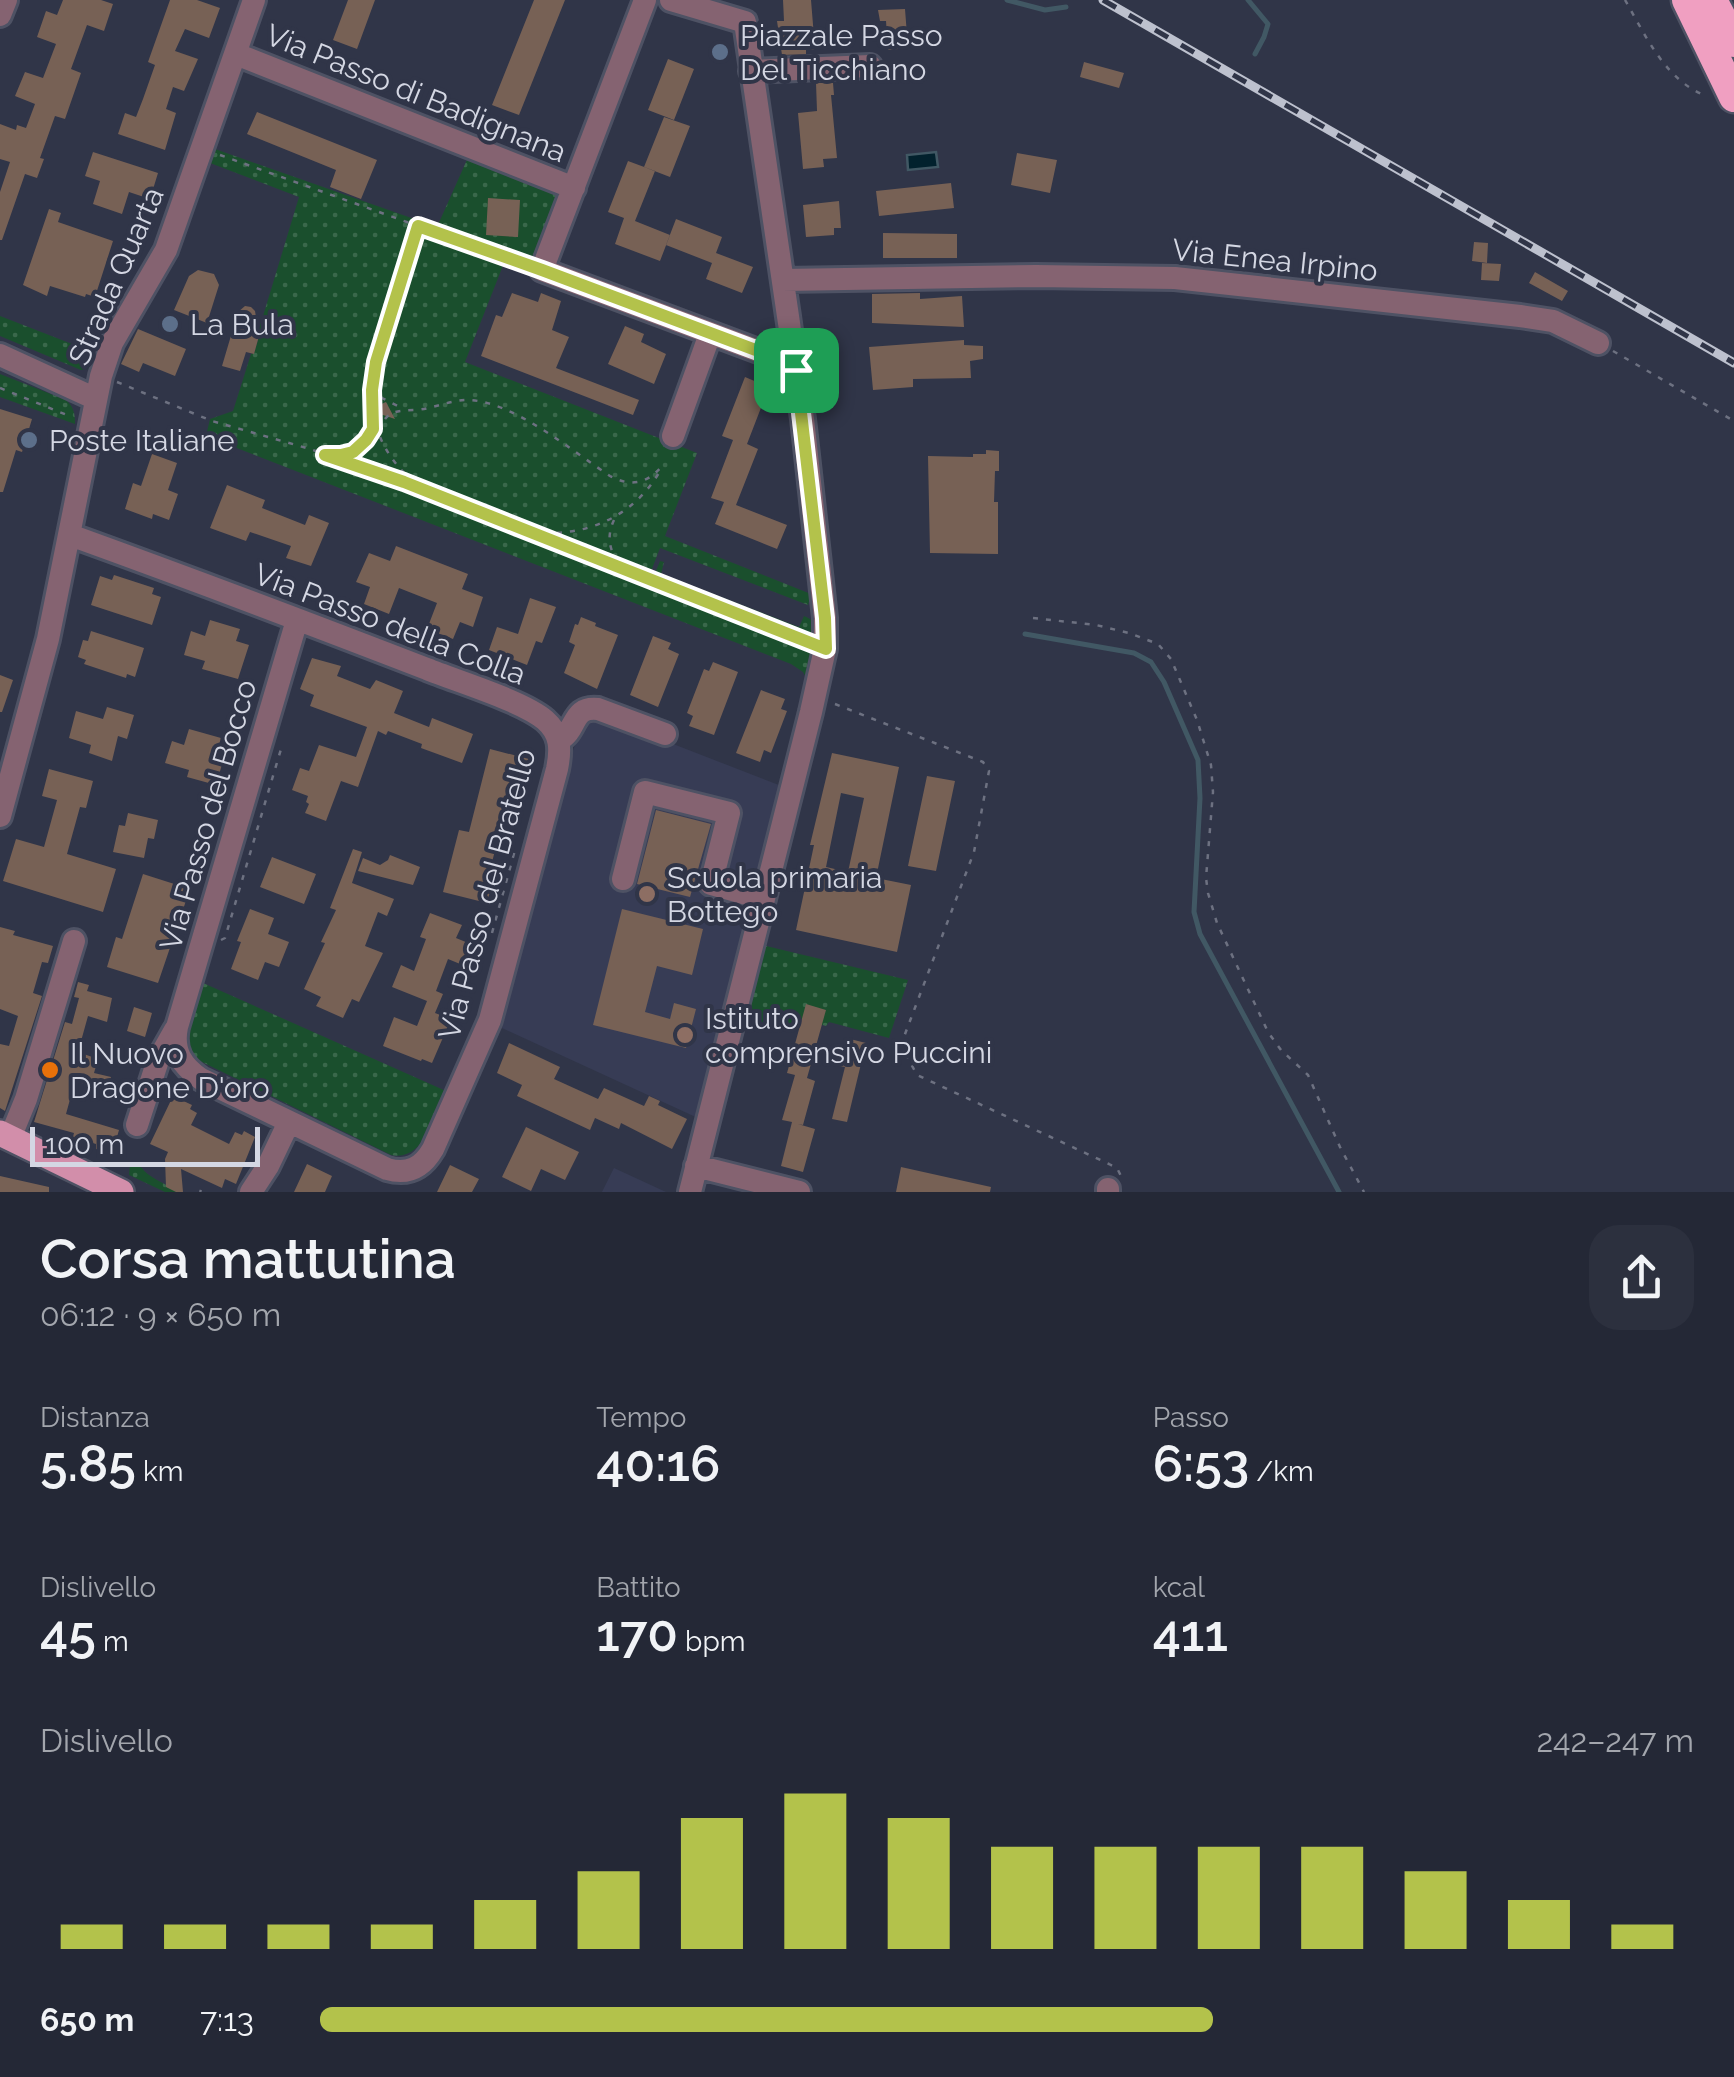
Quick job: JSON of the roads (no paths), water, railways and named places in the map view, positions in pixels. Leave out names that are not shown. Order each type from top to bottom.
[{"type":"highway","points":[[1687,0],[1724,48]]},
{"type":"highway","points":[[1712,0],[1724,48],[1723,97]]},
{"type":"main road","points":[[5,1136],[120,1190]]},
{"type":"street","points":[[0,16],[6,0]]},
{"type":"street","name":"Strada Quarta","points":[[0,816],[44,658],[98,387],[112,342],[166,250],[254,0]]},
{"type":"street","points":[[646,0],[542,270],[766,354],[796,370]]},
{"type":"street","points":[[671,0],[745,22],[796,370],[826,649],[690,1192]]},
{"type":"street","name":"Via Passo di Badignana","points":[[236,54],[574,188]]},
{"type":"street","points":[[751,71],[870,66]]},
{"type":"street","name":"Via Enea Irpino","points":[[783,280],[1175,278],[1553,321],[1598,343]]},
{"type":"street","points":[[672,436],[710,334]]},
{"type":"street","points":[[0,356],[98,387]]},
{"type":"street","name":"Via Passo della Colla","points":[[70,535],[532,711],[549,724],[559,740]]},
{"type":"street","name":"Via Passo del Bocco","points":[[290,1122],[201,1079],[180,1060],[175,1044],[298,620]]},
{"type":"street","points":[[559,740],[566,736],[579,714],[591,708],[664,734]]},
{"type":"street","name":"Via Passo del Bratello","points":[[290,1122],[386,1169],[403,1172],[424,1162],[490,1020],[558,764],[559,740]]},
{"type":"street","points":[[624,878],[645,792],[729,814],[711,884],[764,899]]},
{"type":"street","points":[[5,1136],[26,1099],[74,941]]},
{"type":"street","name":"Via Passo del Bocco","points":[[137,1125],[158,1060],[177,1027]]},
{"type":"street","points":[[250,1192],[290,1122]]},
{"type":"street","points":[[261,1192],[270,1161]]},
{"type":"street","points":[[696,1166],[799,1192]]},
{"type":"waterway","points":[[1007,0],[1045,10],[1066,7]]},
{"type":"waterway","points":[[1248,0],[1268,24],[1255,54]]},
{"type":"waterway","points":[[1025,634],[1134,653],[1151,662],[1164,682],[1198,760],[1194,912],[1200,934],[1339,1192]]},
{"type":"railway","points":[[1103,0],[1734,363]]},
{"type":"place","name":"Piazzale Passo Del Ticchiano","points":[[720,52]]},
{"type":"place","name":"La Bula","points":[[170,324]]},
{"type":"place","name":"Poste Italiane","points":[[29,440]]},
{"type":"place","name":"Scuola primaria Bottego","points":[[647,894]]},
{"type":"place","name":"Istituto comprensivo Puccini","points":[[685,1035]]},
{"type":"place","name":"Il Nuovo Dragone D'oro","points":[[50,1070]]}]
